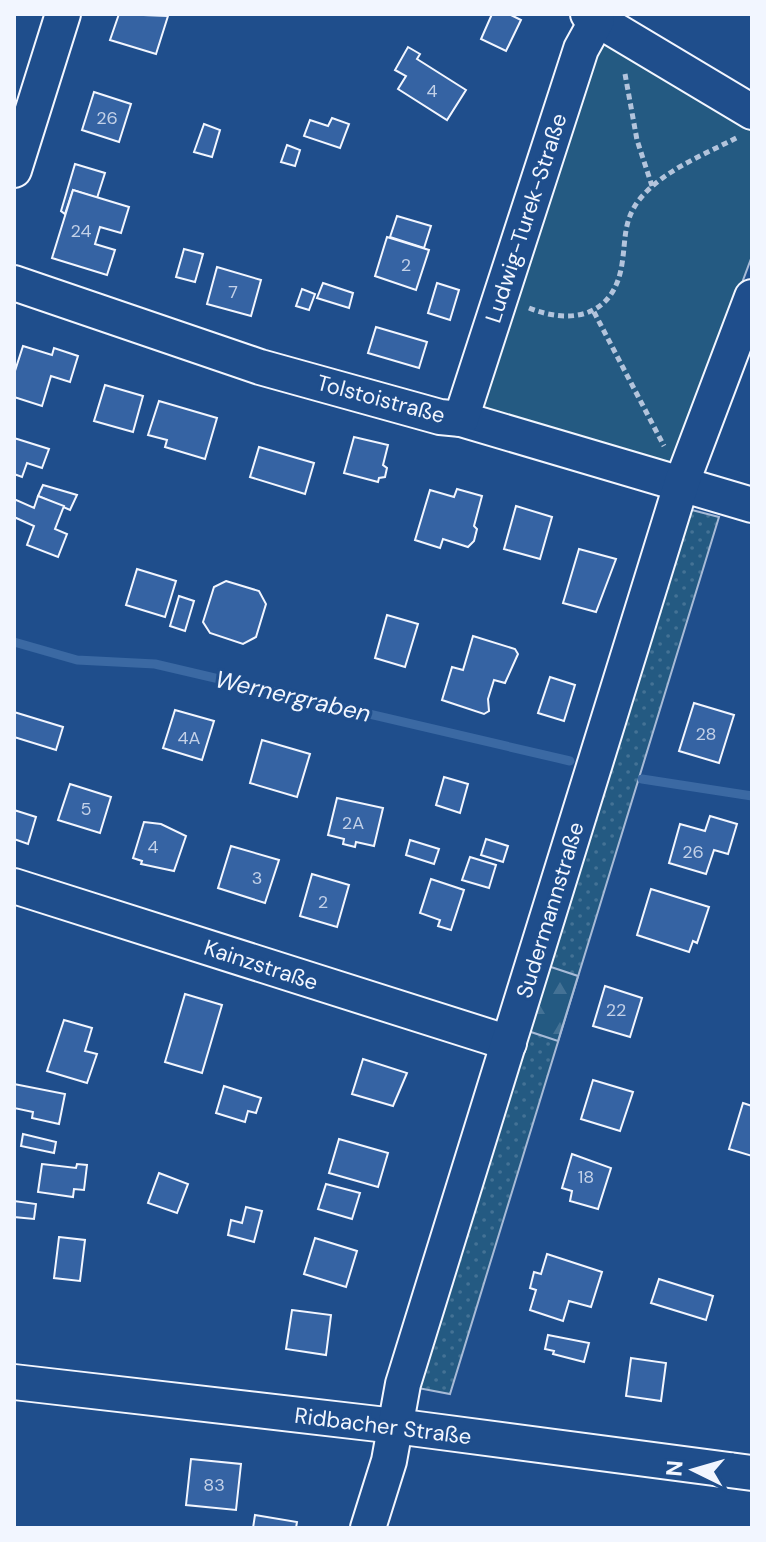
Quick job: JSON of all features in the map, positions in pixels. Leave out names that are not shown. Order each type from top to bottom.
[{"type":"street","points":[[14,170],[63,14]]},
{"type":"street","points":[[592,17],[752,112]]},
{"type":"street","name":"Ludwig-Turek-Straße","points":[[461,419],[592,17]]},
{"type":"street","name":"Tolstoistraße","points":[[14,283],[260,367],[440,417],[461,419],[752,505]]},
{"type":"street","name":"Sudermannstraße","points":[[368,1528],[403,1384],[682,482],[752,297]]},
{"type":"street","name":"Kainzstraße","points":[[14,886],[509,1043]]},
{"type":"street","name":"Ridbacher Straße","points":[[14,1382],[395,1426],[752,1473]]},
{"type":"path","points":[[637,44],[624,67],[637,140],[652,186]]},
{"type":"path","points":[[500,297],[552,317],[578,317],[594,312],[611,291],[622,267],[624,225],[652,186],[751,130]]},
{"type":"path","points":[[594,312],[682,482]]},
{"type":"green space","points":[[595,39],[752,127],[752,256],[674,465],[473,409]]},
{"type":"green space","points":[[688,509],[719,517],[450,1394],[418,1388]]},
{"type":"green space","points":[[548,966],[578,976],[558,1041],[528,1031]]},
{"type":"building","points":[[119,14],[168,16],[156,54],[110,40]]},
{"type":"building","points":[[492,14],[509,14],[521,20],[506,51],[481,39]]},
{"type":"building","points":[[408,47],[420,54],[417,59],[466,90],[447,120],[398,89],[406,76],[395,70]]},
{"type":"building","points":[[94,92],[131,104],[119,142],[82,130]]},
{"type":"building","points":[[332,118],[349,124],[340,148],[304,136],[310,120],[328,126]]},
{"type":"building","points":[[204,124],[220,130],[212,157],[194,152]]},
{"type":"building","points":[[287,145],[300,150],[295,166],[281,162]]},
{"type":"building","points":[[75,164],[105,173],[97,198],[73,190],[65,214],[61,211]]},
{"type":"building","points":[[73,190],[129,207],[121,233],[100,227],[95,244],[115,250],[107,275],[52,258]]},
{"type":"building","points":[[397,216],[431,226],[424,248],[390,237]]},
{"type":"building","points":[[387,237],[429,250],[416,290],[375,276]]},
{"type":"building","points":[[184,249],[203,254],[195,282],[176,277]]},
{"type":"building","points":[[217,267],[261,280],[251,316],[207,304]]},
{"type":"building","points":[[323,283],[353,293],[349,308],[317,298]]},
{"type":"building","points":[[437,283],[459,290],[450,320],[428,313]]},
{"type":"building","points":[[302,289],[315,294],[309,310],[296,306]]},
{"type":"building","points":[[376,327],[427,342],[419,368],[368,353]]},
{"type":"building","points":[[23,346],[52,355],[54,348],[78,356],[70,382],[51,376],[42,406],[14,397],[14,374]]},
{"type":"building","points":[[105,385],[143,396],[133,432],[94,421]]},
{"type":"building","points":[[159,401],[217,418],[205,459],[165,447],[167,440],[148,435]]},
{"type":"building","points":[[354,437],[388,445],[383,465],[387,468],[385,477],[379,478],[378,482],[344,473]]},
{"type":"building","points":[[14,438],[49,449],[42,468],[27,463],[22,477],[14,474]]},
{"type":"building","points":[[259,447],[314,463],[305,494],[250,477]]},
{"type":"building","points":[[43,485],[77,495],[70,510],[38,496]]},
{"type":"building","points":[[457,489],[482,496],[474,526],[477,529],[474,541],[468,547],[443,539],[440,548],[415,540],[430,490],[454,497]]},
{"type":"building","points":[[38,496],[64,506],[55,529],[67,534],[58,557],[27,545],[34,526],[14,517],[14,499],[34,508]]},
{"type":"building","points":[[516,506],[552,517],[540,559],[504,549]]},
{"type":"building","points":[[579,549],[616,559],[596,612],[563,603]]},
{"type":"building","points":[[137,569],[176,581],[165,617],[126,605]]},
{"type":"building","points":[[226,581],[259,591],[266,604],[256,637],[243,644],[210,633],[203,622],[214,587]]},
{"type":"building","points":[[179,596],[194,601],[185,631],[170,626]]},
{"type":"building","points":[[387,615],[418,624],[405,667],[375,658]]},
{"type":"building","points":[[473,636],[515,649],[518,654],[505,683],[494,680],[488,699],[489,711],[484,714],[442,700],[452,667],[463,670]]},
{"type":"building","points":[[550,677],[575,685],[564,721],[538,713]]},
{"type":"building","points":[[694,703],[734,715],[719,763],[679,751]]},
{"type":"building","points":[[175,710],[214,721],[202,760],[163,748]]},
{"type":"building","points":[[14,712],[63,727],[56,750],[14,737]]},
{"type":"building","points":[[262,740],[310,754],[297,797],[250,783]]},
{"type":"building","points":[[444,777],[468,784],[460,813],[436,805]]},
{"type":"building","points":[[70,784],[111,797],[100,833],[58,820]]},
{"type":"building","points":[[337,798],[383,808],[374,846],[356,842],[355,847],[343,844],[344,839],[328,835]]},
{"type":"building","points":[[14,810],[36,817],[28,844],[14,839]]},
{"type":"building","points":[[710,816],[737,824],[728,854],[714,850],[706,874],[669,863],[680,824],[705,831]]},
{"type":"building","points":[[144,822],[161,824],[186,836],[174,871],[141,864],[142,861],[133,858]]},
{"type":"building","points":[[486,839],[508,846],[503,862],[481,855]]},
{"type":"building","points":[[410,840],[439,849],[434,864],[406,855]]},
{"type":"building","points":[[231,846],[279,860],[265,903],[218,888]]},
{"type":"building","points":[[470,857],[496,865],[489,888],[462,880]]},
{"type":"building","points":[[312,874],[349,885],[337,927],[300,916]]},
{"type":"building","points":[[431,879],[464,890],[451,930],[438,926],[440,920],[420,913]]},
{"type":"building","points":[[651,889],[709,907],[697,943],[693,941],[689,952],[637,935]]},
{"type":"building","points":[[605,986],[642,998],[630,1037],[593,1026]]},
{"type":"building","points":[[185,994],[222,1005],[202,1073],[165,1062]]},
{"type":"building","points":[[64,1020],[92,1028],[85,1051],[97,1054],[87,1083],[47,1071]]},
{"type":"building","points":[[363,1059],[407,1073],[393,1106],[352,1094]]},
{"type":"building","points":[[593,1080],[633,1092],[620,1131],[581,1119]]},
{"type":"building","points":[[14,1084],[65,1094],[59,1124],[32,1118],[33,1112],[14,1108]]},
{"type":"building","points":[[224,1086],[261,1098],[256,1113],[248,1111],[245,1122],[216,1113]]},
{"type":"building","points":[[743,1103],[752,1106],[752,1156],[729,1149]]},
{"type":"building","points":[[23,1134],[56,1142],[54,1153],[21,1146]]},
{"type":"building","points":[[339,1139],[388,1153],[378,1187],[329,1173]]},
{"type":"building","points":[[572,1154],[611,1168],[598,1209],[570,1201],[572,1191],[562,1188]]},
{"type":"building","points":[[42,1164],[76,1168],[77,1164],[87,1165],[84,1190],[74,1189],[73,1197],[38,1192]]},
{"type":"building","points":[[159,1173],[188,1184],[177,1213],[148,1203]]},
{"type":"building","points":[[326,1184],[360,1193],[352,1219],[318,1209]]},
{"type":"building","points":[[14,1201],[36,1204],[34,1219],[14,1217]]},
{"type":"building","points":[[246,1207],[262,1211],[254,1242],[228,1235],[231,1220],[242,1223]]},
{"type":"building","points":[[59,1237],[85,1240],[80,1281],[54,1278]]},
{"type":"building","points":[[315,1238],[357,1251],[346,1287],[304,1274]]},
{"type":"building","points":[[547,1254],[602,1272],[591,1307],[569,1301],[563,1321],[530,1310],[536,1290],[530,1288],[534,1272],[541,1274]]},
{"type":"building","points":[[659,1279],[713,1296],[706,1320],[651,1303]]},
{"type":"building","points":[[292,1310],[331,1315],[326,1355],[286,1349]]},
{"type":"building","points":[[548,1335],[589,1343],[584,1362],[545,1349]]},
{"type":"building","points":[[631,1358],[666,1363],[661,1401],[626,1396]]},
{"type":"building","points":[[191,1459],[241,1464],[236,1510],[186,1505]]},
{"type":"building","points":[[255,1515],[297,1522],[296,1528],[253,1528]]},
{"type":"waterway","name":"Wernergraben","points":[[14,642],[77,660],[155,664],[570,761]]},
{"type":"waterway","name":"Wernergraben","points":[[642,779],[752,796]]}]
